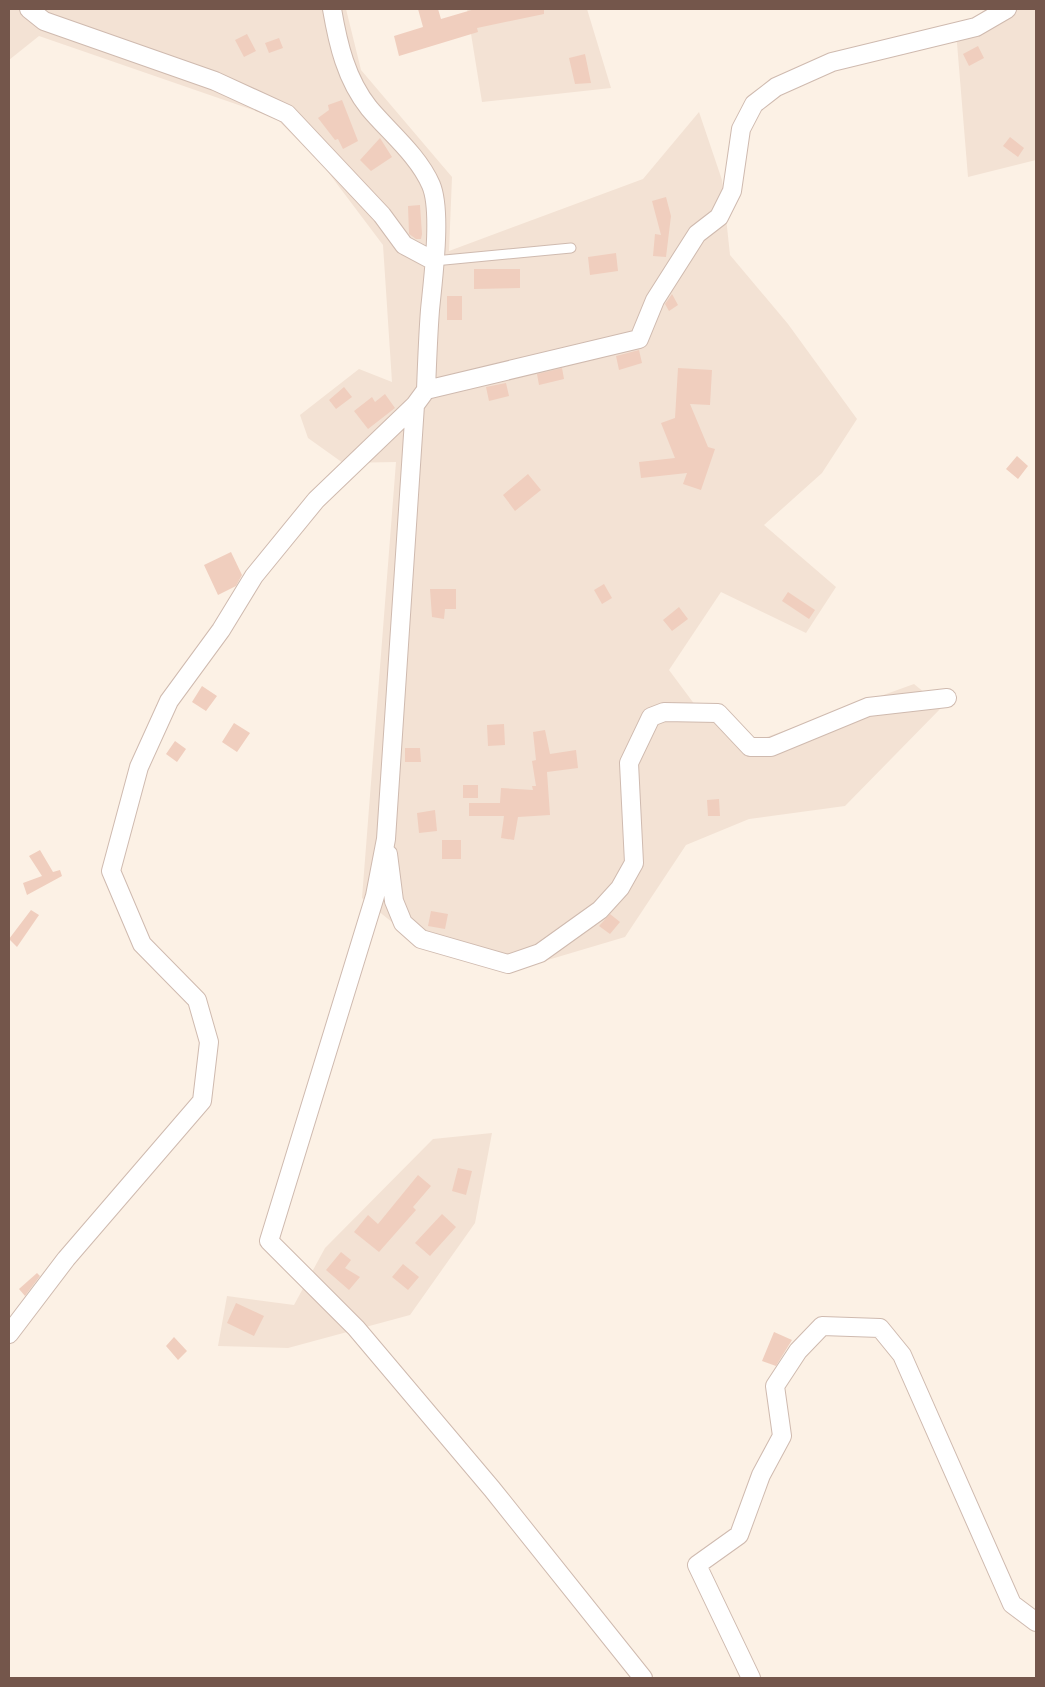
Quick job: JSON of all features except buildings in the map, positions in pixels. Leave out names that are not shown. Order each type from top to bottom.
[{"type":"street","points":[[29,9],[44,21],[216,81],[287,114],[382,215],[404,245],[434,261]]},
{"type":"street","points":[[9,1334],[66,1259],[202,1101],[209,1042],[197,1000],[142,944],[111,871],[139,767],[169,701],[221,630],[254,576],[316,500],[415,404],[426,390],[436,219],[431,185],[415,160],[368,106],[348,73],[337,39],[332,9]]},
{"type":"street","points":[[426,390],[639,339],[660,292],[697,234],[719,217],[732,190],[741,129],[754,104],[776,87],[832,62],[976,28],[1007,9]]},
{"type":"street","points":[[415,404],[386,839],[375,896],[269,1241],[356,1328],[492,1489],[643,1678]]},
{"type":"street","points":[[386,839],[394,901],[403,923],[422,939],[508,964],[540,953],[600,910],[620,888],[634,863],[629,763],[651,717],[664,712],[718,712],[750,747],[771,746],[868,707],[947,698]]},
{"type":"street","points":[[751,1678],[697,1565],[739,1535],[761,1475],[782,1436],[775,1386],[798,1351],[822,1326],[880,1328],[902,1355],[1012,1604],[1036,1622]]},
{"type":"lane","points":[[434,261],[571,248]]},
{"type":"shaded area","points":[[9,9],[346,9],[361,70],[452,177],[449,251],[643,179],[699,112],[722,180],[730,255],[788,324],[857,419],[822,473],[764,525],[836,587],[806,633],[721,592],[669,670],[695,705],[753,742],[914,684],[942,707],[845,806],[749,819],[686,845],[625,937],[514,970],[423,947],[362,898],[396,462],[343,463],[308,438],[300,415],[359,369],[392,382],[383,245],[325,168],[276,118],[39,36],[9,60]]},
{"type":"shaded area","points":[[467,9],[587,9],[611,88],[482,102]]},
{"type":"shaded area","points":[[986,9],[1036,9],[1036,160],[968,177],[956,31]]},
{"type":"shaded area","points":[[492,1133],[475,1223],[410,1315],[288,1348],[218,1346],[227,1296],[294,1305],[325,1248],[433,1139]]}]
